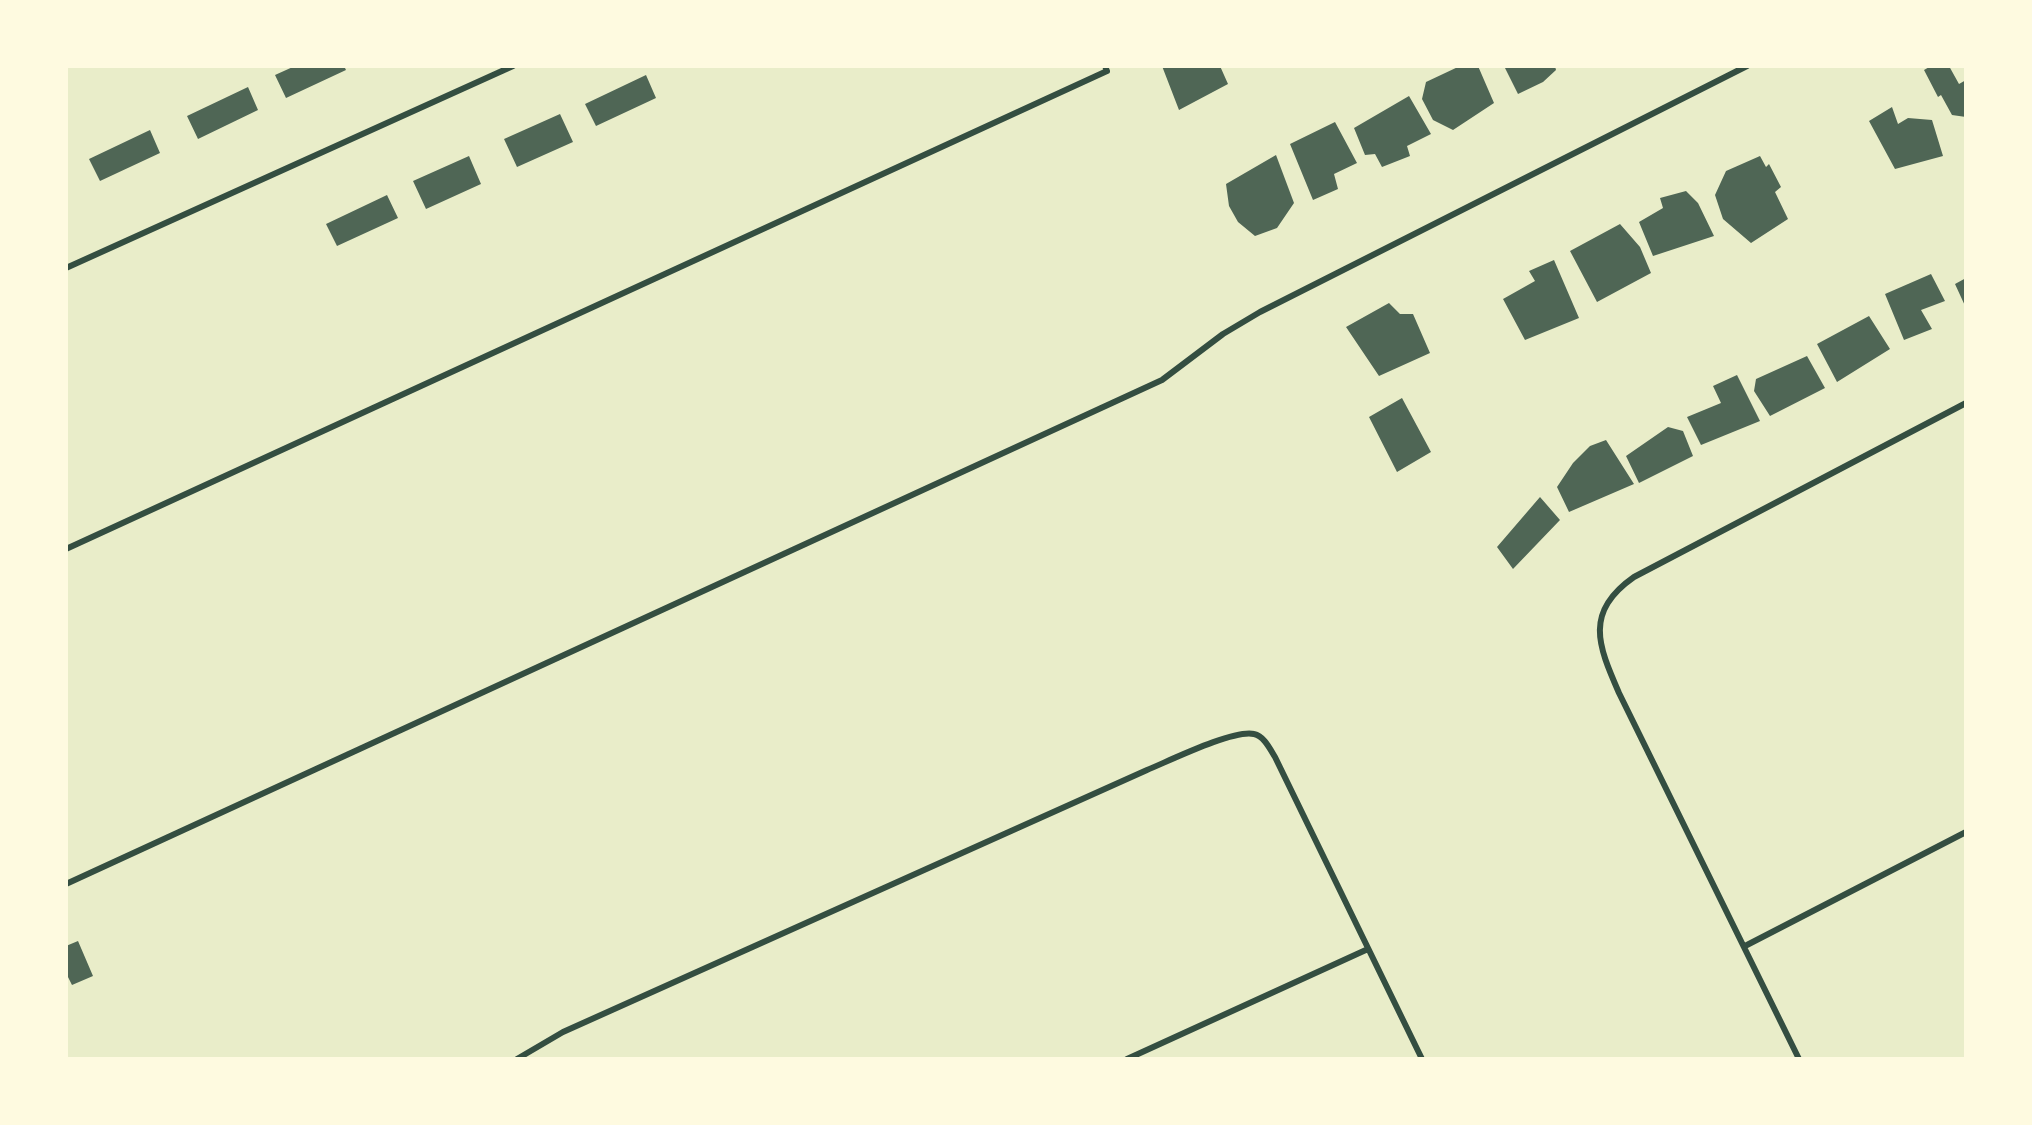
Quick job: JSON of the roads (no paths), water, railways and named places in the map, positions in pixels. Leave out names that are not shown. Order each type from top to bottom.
[{"type":"street","points":[[66,268],[513,66]]},
{"type":"street","points":[[66,549],[1086,81],[1107,71],[1105,66]]},
{"type":"street","points":[[66,884],[1162,380],[1223,334],[1260,312],[1747,66]]},
{"type":"street","points":[[1799,1059],[1604,660],[1599,629],[1604,610],[1621,586],[1650,568],[1966,403]]},
{"type":"street","points":[[517,1059],[563,1032],[1126,779],[1231,736],[1256,734],[1265,742],[1275,757],[1422,1059]]},
{"type":"street","points":[[1745,946],[1966,832]]},
{"type":"street","points":[[1127,1059],[1368,949]]}]
